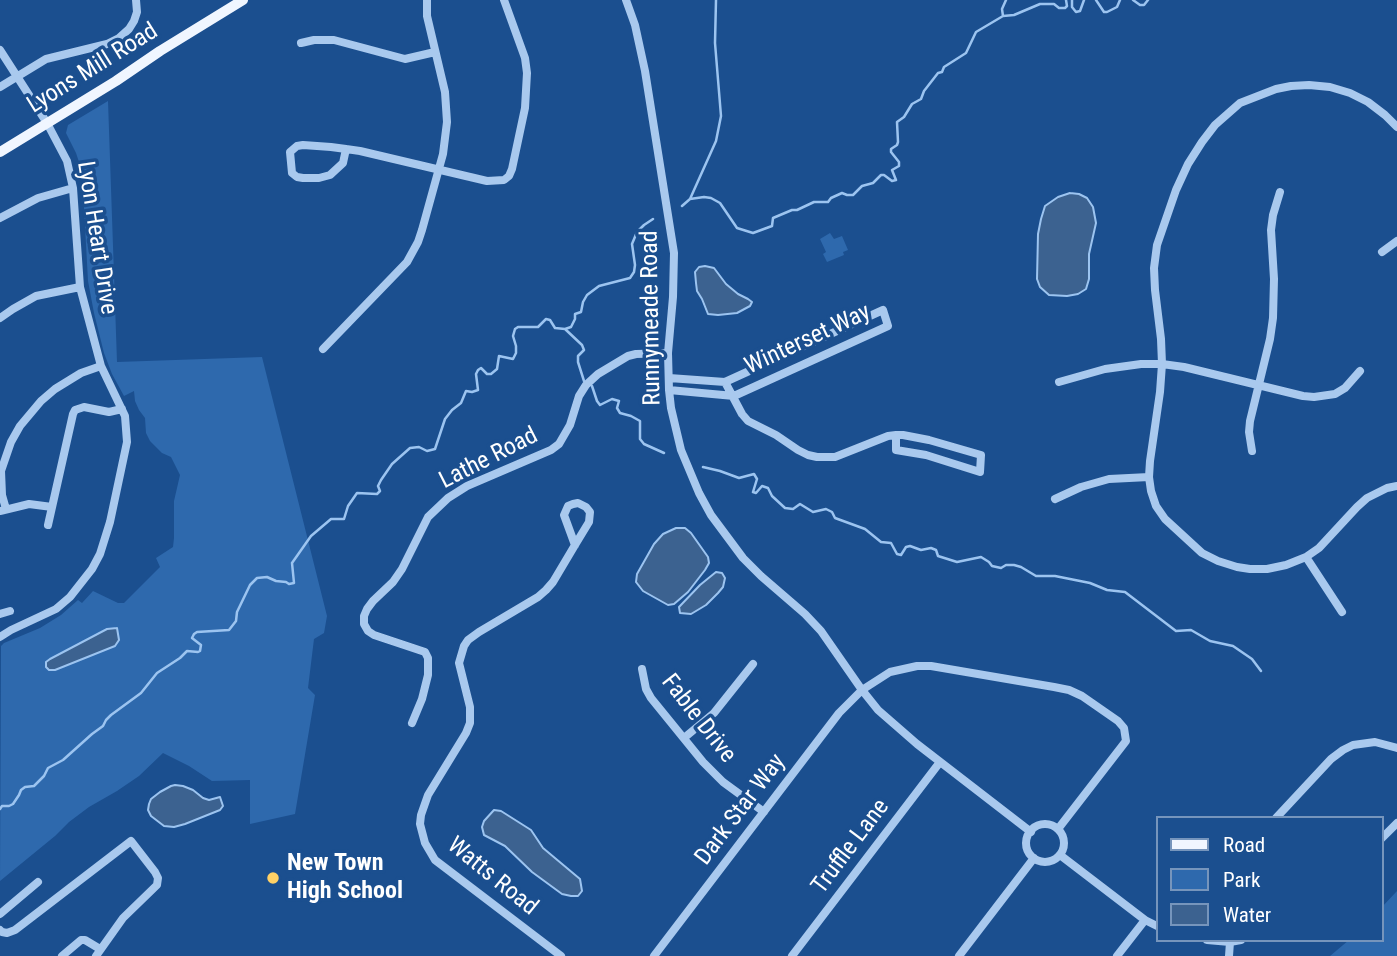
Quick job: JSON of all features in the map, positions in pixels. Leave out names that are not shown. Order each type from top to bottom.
[{"type":"main road","name":"Lyons Mill Road","points":[[0,152],[243,0]]},
{"type":"street","points":[[0,87],[46,59],[107,44],[119,38],[134,21],[136,0]]},
{"type":"street","points":[[323,349],[407,262],[422,230],[446,139],[446,106],[427,16],[427,0]]},
{"type":"street","points":[[346,149],[343,163],[330,175],[303,178],[292,173],[290,152],[303,145],[346,149],[497,182],[509,176],[525,108],[527,73],[525,58],[504,0]]},
{"type":"street","name":"Runnymeade Road","points":[[626,0],[641,50],[671,229],[674,275],[668,353],[669,390],[675,428],[694,482],[711,515],[743,558],[821,631],[862,690],[895,727],[1031,832]]},
{"type":"street","points":[[300,43],[334,40],[405,59],[435,52]]},
{"type":"street","name":"Lyon Heart Drive","points":[[0,50],[47,123],[67,161],[73,188],[80,287],[101,366],[127,428],[127,442],[110,522],[100,554],[92,569],[70,597],[56,608],[0,638]]},
{"type":"street","points":[[1397,127],[1368,102],[1350,93],[1309,85],[1276,89],[1240,103],[1215,125],[1188,164],[1175,190],[1157,245],[1154,268],[1162,364],[1149,477],[1156,506],[1166,519],[1202,552],[1237,567],[1267,569],[1306,557],[1325,542],[1367,498],[1397,486]]},
{"type":"street","points":[[0,218],[38,198],[73,188]]},
{"type":"street","points":[[1252,451],[1250,421],[1273,318],[1275,287],[1271,230],[1280,192]]},
{"type":"street","points":[[1382,252],[1397,241]]},
{"type":"street","points":[[0,318],[36,296],[80,287]]},
{"type":"street","name":"Winterset Way","points":[[669,378],[725,382],[883,310],[888,326],[734,396],[669,390]]},
{"type":"street","name":"Lathe Road","points":[[412,723],[428,675],[428,658],[425,652],[374,635],[368,631],[363,616],[402,569],[428,517],[448,498],[467,486],[551,450],[559,444],[570,425],[579,396],[598,374],[628,356],[668,353]]},
{"type":"street","points":[[1059,382],[1114,367],[1162,364],[1314,397],[1335,394],[1345,388],[1360,371]]},
{"type":"street","points":[[52,507],[29,504],[3,510],[1,471],[11,442],[20,426],[55,389],[101,366]]},
{"type":"street","points":[[725,382],[748,421],[798,450],[817,457],[843,455],[879,439],[896,435],[929,440],[981,455],[980,472],[926,455],[896,450],[896,435]]},
{"type":"street","points":[[48,526],[75,410],[84,407],[109,412],[121,409]]},
{"type":"street","points":[[1055,499],[1081,487],[1109,479],[1149,477]]},
{"type":"street","name":"Watts Road","points":[[561,956],[435,860],[425,843],[420,824],[428,796],[470,723],[470,707],[459,663],[464,646],[479,632],[546,590],[575,545],[590,517],[586,507],[578,503],[568,506],[564,515],[575,545]]},
{"type":"street","points":[[1306,557],[1342,612]]},
{"type":"street","points":[[0,614],[10,611]]},
{"type":"street","points":[[684,738],[714,713],[753,664]]},
{"type":"street","name":"Dark Star Way","points":[[654,956],[839,713],[862,690],[890,672],[917,666],[937,666],[1069,690],[1118,722],[1124,728],[1126,741],[1058,829]]},
{"type":"street","name":"Fable Drive","points":[[642,669],[646,689],[651,698],[713,773],[764,813]]},
{"type":"street","points":[[1278,816],[1331,759],[1343,750],[1353,745],[1375,742],[1397,748]]},
{"type":"street","name":"Truffle Lane","points":[[792,956],[940,762]]},
{"type":"street","points":[[1383,837],[1397,823]]},
{"type":"street","points":[[1045,824],[1058,829],[1064,842],[1060,855],[1046,862],[1034,858],[1027,845],[1031,832],[1037,826],[1045,824]]},
{"type":"street","points":[[0,930],[7,933],[15,930],[131,841],[155,872],[158,885],[123,918],[98,953],[85,940],[81,940],[62,956]]},
{"type":"street","points":[[1060,855],[1156,926]]},
{"type":"street","points":[[959,956],[1034,858]]},
{"type":"street","points":[[0,914],[38,882]]},
{"type":"street","points":[[1118,956],[1145,920]]},
{"type":"street","points":[[1229,956],[1230,942]]},
{"type":"green space","points":[[108,101],[117,362],[262,357],[327,616],[324,633],[314,639],[308,688],[315,695],[295,814],[250,824],[250,780],[212,781],[163,753],[139,776],[69,822],[0,881],[1,646],[40,628],[78,600],[82,603],[93,591],[118,603],[124,603],[160,567],[156,558],[173,547],[174,501],[180,475],[171,457],[162,453],[150,441],[146,433],[145,418],[135,401],[134,391],[124,396],[104,353],[88,281],[82,171],[66,133],[68,125]]},
{"type":"green space","points":[[830,233],[834,239],[842,236],[848,250],[843,252],[844,255],[827,262],[820,239]]},
{"type":"green space","points":[[1397,891],[1397,956],[1330,956],[1347,942],[1383,942],[1383,906]]},
{"type":"water","points":[[1070,193],[1087,198],[1093,207],[1096,223],[1089,254],[1089,279],[1086,289],[1078,294],[1049,295],[1040,287],[1037,279],[1041,219],[1045,206]]},
{"type":"water","points":[[699,267],[714,268],[726,284],[752,302],[750,306],[737,313],[708,314],[697,291],[695,272]]},
{"type":"water","points":[[676,528],[685,528],[691,533],[708,557],[709,563],[688,592],[674,604],[668,605],[643,591],[636,582],[637,574],[654,544],[663,534]]},
{"type":"water","points":[[716,572],[722,573],[725,578],[718,593],[706,605],[691,614],[680,613],[679,607]]},
{"type":"water","points":[[117,628],[119,640],[115,646],[55,670],[46,667],[46,662],[50,659],[107,629]]},
{"type":"water","points":[[175,785],[193,790],[209,800],[220,797],[223,806],[220,810],[185,824],[164,826],[151,816],[149,804],[160,792]]},
{"type":"water","points":[[494,810],[501,811],[531,830],[543,848],[580,879],[582,891],[578,896],[562,894],[532,872],[505,846],[484,835],[484,821]]},
{"type":"waterway","points":[[690,199],[716,141],[721,116],[715,43],[716,0]]},
{"type":"waterway","points":[[1003,16],[1002,9],[1006,0]]},
{"type":"waterway","points":[[682,206],[690,199],[711,198],[720,203],[737,228],[753,233],[772,226],[773,218],[792,210],[814,202],[828,202],[842,193],[853,195],[881,175],[892,181],[896,180],[892,170],[899,166],[899,162],[891,149],[898,142],[897,122],[904,117],[912,104],[921,99],[938,73],[966,53],[976,32],[1003,16],[1014,15],[1040,4],[1054,4],[1065,8],[1066,0]]},
{"type":"waterway","points":[[1072,0],[1072,7],[1076,12],[1080,11],[1084,0]]},
{"type":"waterway","points":[[1096,0],[1104,12],[1117,7],[1120,0]]},
{"type":"waterway","points":[[1133,0],[1140,5],[1144,5],[1148,0]]},
{"type":"waterway","points":[[0,809],[13,804],[25,787],[34,786],[48,768],[63,760],[103,726],[111,715],[141,693],[157,673],[187,651],[200,651],[201,645],[192,638],[194,634],[229,630],[236,621],[237,612],[250,585],[257,578],[267,577],[294,583],[292,563],[311,536],[331,519],[344,519],[348,506],[357,493],[377,494],[380,491],[378,486],[392,464],[410,448],[419,447],[427,451],[435,449],[445,419],[461,403],[466,391],[478,390],[478,370],[481,368],[491,374],[497,369],[499,356],[513,359],[516,353],[513,336],[515,329],[538,327],[546,319],[550,320],[555,328],[571,327],[575,314],[581,312],[587,295],[599,286],[630,278],[635,265],[632,244],[637,232],[653,219]]},
{"type":"waterway","points":[[565,329],[584,350],[578,356],[584,381]]},
{"type":"waterway","points":[[592,386],[600,405],[612,399],[619,401],[617,408],[620,413],[640,421],[640,439],[644,444],[664,453]]},
{"type":"waterway","points":[[703,467],[739,478],[754,474],[757,479],[753,492],[756,493],[762,486],[768,488],[772,496],[785,508],[793,509],[800,504],[813,512],[826,509],[832,512],[835,518],[865,529],[881,542],[891,543],[897,554],[901,555],[906,547],[910,546],[921,550],[931,548],[936,550],[938,556],[957,562],[981,557],[992,566],[1001,568],[1014,565],[1036,576],[1055,576],[1125,592],[1176,631],[1191,630],[1210,641],[1233,646],[1252,659],[1261,671]]},
{"type":"place","name":"New Town High School","points":[[273,878]]}]
